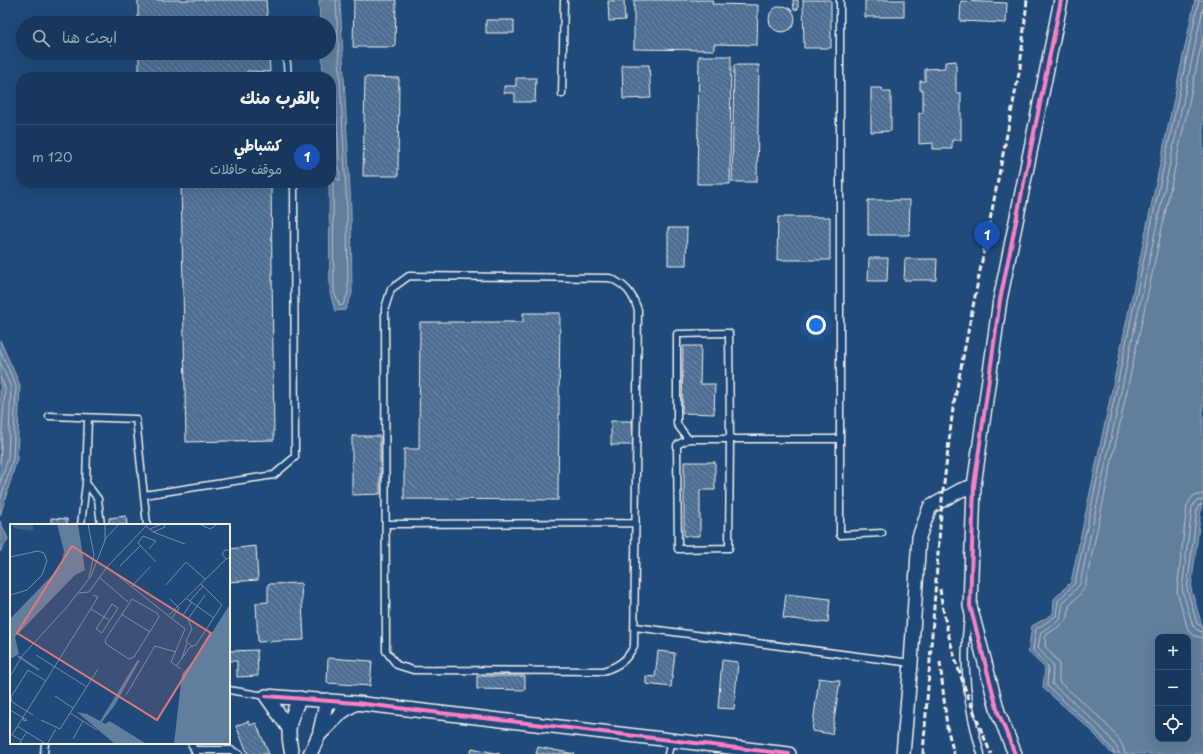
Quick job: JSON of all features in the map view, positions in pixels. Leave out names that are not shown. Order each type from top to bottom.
[{"type":"street","points":[[1015,754],[998,712],[970,606],[974,486],[1000,300],[1061,0]]},
{"type":"street","points":[[902,754],[911,663],[919,537],[923,523],[930,508],[961,490],[974,486]]},
{"type":"street","points":[[266,696],[356,703],[789,754]]},
{"type":"street","points":[[266,696],[288,726]]},
{"type":"street","points":[[292,754],[288,737],[288,726],[290,718],[300,698]]},
{"type":"street","points":[[310,754],[319,735],[327,700]]},
{"type":"street","points":[[319,735],[342,712],[356,703]]},
{"type":"lane","points":[[562,94],[564,0]]},
{"type":"lane","points":[[840,0],[840,535],[882,533]]},
{"type":"lane","points":[[287,60],[288,72]]},
{"type":"lane","points":[[144,495],[274,475],[295,457],[294,188]]},
{"type":"lane","points":[[409,276],[610,278],[623,284],[634,298],[638,310],[635,627],[634,646],[628,658],[616,667],[603,671],[413,670],[397,665],[386,650],[386,524],[385,308],[391,289],[409,276]]},
{"type":"lane","points":[[688,439],[677,424],[677,334],[729,334],[730,439],[729,548],[678,548],[677,446],[688,439],[730,439],[840,438]]},
{"type":"lane","points":[[49,416],[136,419],[147,524]]},
{"type":"lane","points":[[81,524],[86,483],[88,418]]},
{"type":"lane","points":[[86,483],[98,498],[101,524]]},
{"type":"lane","points":[[386,524],[636,524]]},
{"type":"lane","points":[[970,606],[964,643],[964,669],[968,697],[981,754]]},
{"type":"lane","points":[[635,627],[911,663]]},
{"type":"lane","points":[[230,690],[266,696]]},
{"type":"lane","points":[[668,754],[671,740]]},
{"type":"lane","points":[[44,754],[45,744]]},
{"type":"lane","points":[[196,752],[231,750],[239,754]]},
{"type":"water","points":[[319,0],[340,0],[351,210],[352,294],[345,310],[335,311],[330,293],[329,188],[336,188],[336,72],[323,72],[322,60],[336,60],[336,16],[320,16]]},
{"type":"water","points":[[1195,0],[1203,0],[1203,493],[1191,589],[1203,629],[1203,754],[1112,754],[1090,729],[1043,688],[1045,668],[1028,652],[1032,626],[1053,614],[1054,599],[1071,582]]},
{"type":"water","points":[[0,340],[20,385],[17,459],[0,516]]},
{"type":"water","points":[[0,521],[8,539],[0,552]]},
{"type":"building","points":[[138,0],[266,0],[267,16],[138,16]]},
{"type":"building","points":[[354,0],[396,0],[395,47],[353,47]]},
{"type":"building","points":[[624,0],[625,20],[609,21],[608,1]]},
{"type":"building","points":[[634,0],[713,0],[712,4],[758,5],[757,45],[714,44],[714,50],[634,49]]},
{"type":"building","points":[[793,0],[798,0],[798,9],[794,10]]},
{"type":"building","points":[[803,0],[831,0],[831,48],[804,48]]},
{"type":"building","points":[[865,0],[904,0],[904,17],[865,17]]},
{"type":"building","points":[[961,1],[1007,3],[1006,23],[960,21]]},
{"type":"building","points":[[782,6],[791,10],[795,19],[791,28],[782,32],[773,28],[769,19],[773,10]]},
{"type":"building","points":[[486,20],[514,20],[514,33],[486,33]]},
{"type":"building","points":[[699,56],[731,56],[730,184],[697,184]]},
{"type":"building","points":[[139,60],[269,60],[270,72],[247,71],[139,72]]},
{"type":"building","points":[[956,61],[956,93],[961,93],[961,140],[952,140],[952,149],[933,149],[933,143],[919,144],[919,113],[923,113],[923,90],[920,90],[920,81],[925,81],[925,69],[945,68],[945,62]]},
{"type":"building","points":[[622,65],[649,65],[651,98],[623,99]]},
{"type":"building","points":[[734,65],[759,65],[757,182],[732,182]]},
{"type":"building","points":[[365,77],[399,78],[398,176],[363,176]]},
{"type":"building","points":[[516,78],[536,78],[535,102],[515,102],[515,93],[504,93],[504,86],[516,86]]},
{"type":"building","points":[[871,88],[882,88],[883,92],[891,92],[891,131],[871,132]]},
{"type":"building","points":[[181,188],[271,188],[274,440],[186,442]]},
{"type":"building","points":[[868,200],[910,200],[909,235],[868,235]]},
{"type":"building","points":[[778,217],[830,217],[830,260],[777,260]]},
{"type":"building","points":[[668,228],[687,228],[686,265],[668,265]]},
{"type":"building","points":[[869,258],[888,258],[887,281],[868,281]]},
{"type":"building","points":[[905,259],[937,259],[936,280],[904,280]]},
{"type":"building","points":[[523,313],[560,313],[558,500],[404,499],[404,449],[419,449],[420,322],[523,322]]},
{"type":"building","points":[[683,346],[701,346],[700,384],[715,384],[714,414],[682,413]]},
{"type":"building","points":[[611,421],[632,421],[633,445],[611,445]]},
{"type":"building","points":[[352,436],[380,436],[380,494],[352,495]]},
{"type":"building","points":[[684,462],[715,462],[715,490],[700,490],[700,536],[684,536]]},
{"type":"building","points":[[126,516],[127,524],[109,524],[109,518]]},
{"type":"building","points":[[51,518],[67,519],[67,524],[51,524]]},
{"type":"building","points":[[256,546],[258,580],[230,582],[230,549]]},
{"type":"building","points":[[301,583],[304,640],[258,642],[256,603],[268,602],[268,584]]},
{"type":"building","points":[[786,594],[830,599],[828,623],[783,618]]},
{"type":"building","points":[[257,650],[258,676],[237,677],[237,661],[230,661],[230,651]]},
{"type":"building","points":[[658,651],[675,653],[671,687],[646,684],[646,676],[655,677]]},
{"type":"building","points":[[328,658],[372,661],[370,686],[327,683]]},
{"type":"building","points":[[722,660],[738,662],[734,709],[718,708]]},
{"type":"building","points":[[477,676],[525,676],[525,690],[477,689]]},
{"type":"building","points":[[819,678],[840,681],[832,734],[812,731]]},
{"type":"building","points":[[248,721],[250,725],[256,723],[269,754],[248,754],[236,726]]},
{"type":"building","points":[[538,747],[575,754],[536,754]]},
{"type":"building","points":[[472,748],[500,754],[470,754]]},
{"type":"railway","points":[[923,754],[942,500],[953,408],[1020,68],[1027,0]]},
{"type":"railway","points":[[940,589],[943,611],[953,653],[967,694],[991,754]]},
{"type":"railway","points":[[940,662],[947,727],[954,754]]},
{"type":"cycle path","points":[[1015,754],[998,712],[970,606],[974,486],[1000,300],[1061,0]]},
{"type":"cycle path","points":[[266,696],[356,703],[789,754]]},
{"type":"place","name":"كشباطي","points":[[987,254]]}]
